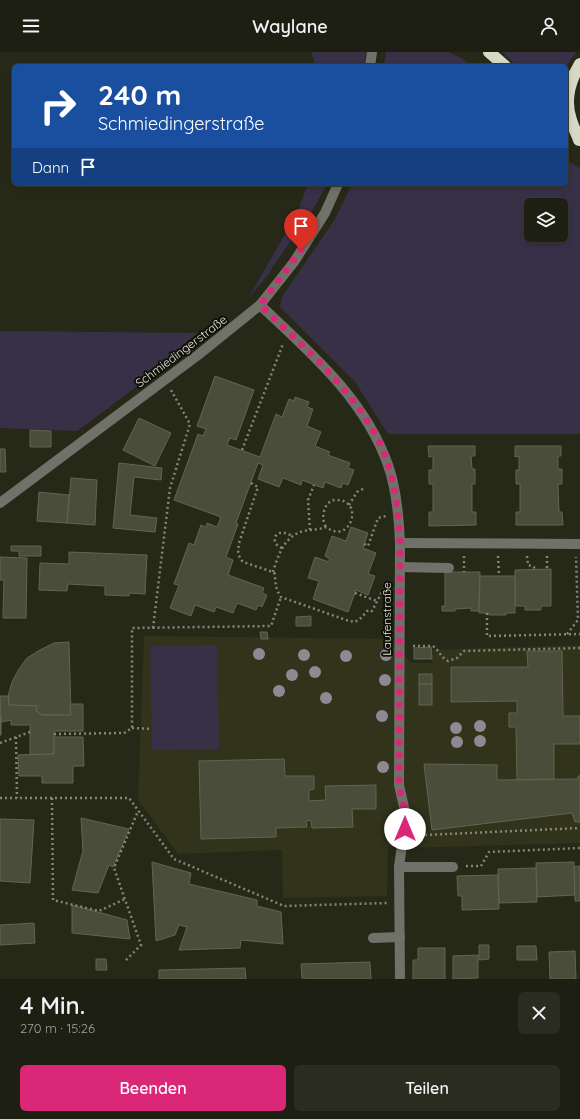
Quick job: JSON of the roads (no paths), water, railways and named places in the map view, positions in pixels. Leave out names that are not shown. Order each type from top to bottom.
[{"type":"highway","points":[[489,52],[503,64]]},
{"type":"highway","points":[[568,98],[574,74],[580,64]]},
{"type":"highway","points":[[568,108],[571,122],[579,141]]},
{"type":"highway","points":[[568,134],[579,141]]},
{"type":"street","points":[[370,64],[372,52]]},
{"type":"street","name":"Schmiedingerstraße","points":[[0,503],[166,380],[245,319],[260,305],[294,262],[325,212],[337,186]]},
{"type":"street","name":"Laufenstraße","points":[[260,305],[340,384],[363,414],[379,441],[389,467],[398,513],[400,543],[399,785],[406,816],[400,867],[400,979]]},
{"type":"street","points":[[400,543],[578,544]]},
{"type":"street","points":[[400,567],[449,568]]},
{"type":"street","points":[[400,867],[453,866]]},
{"type":"street","points":[[374,938],[400,937]]}]
